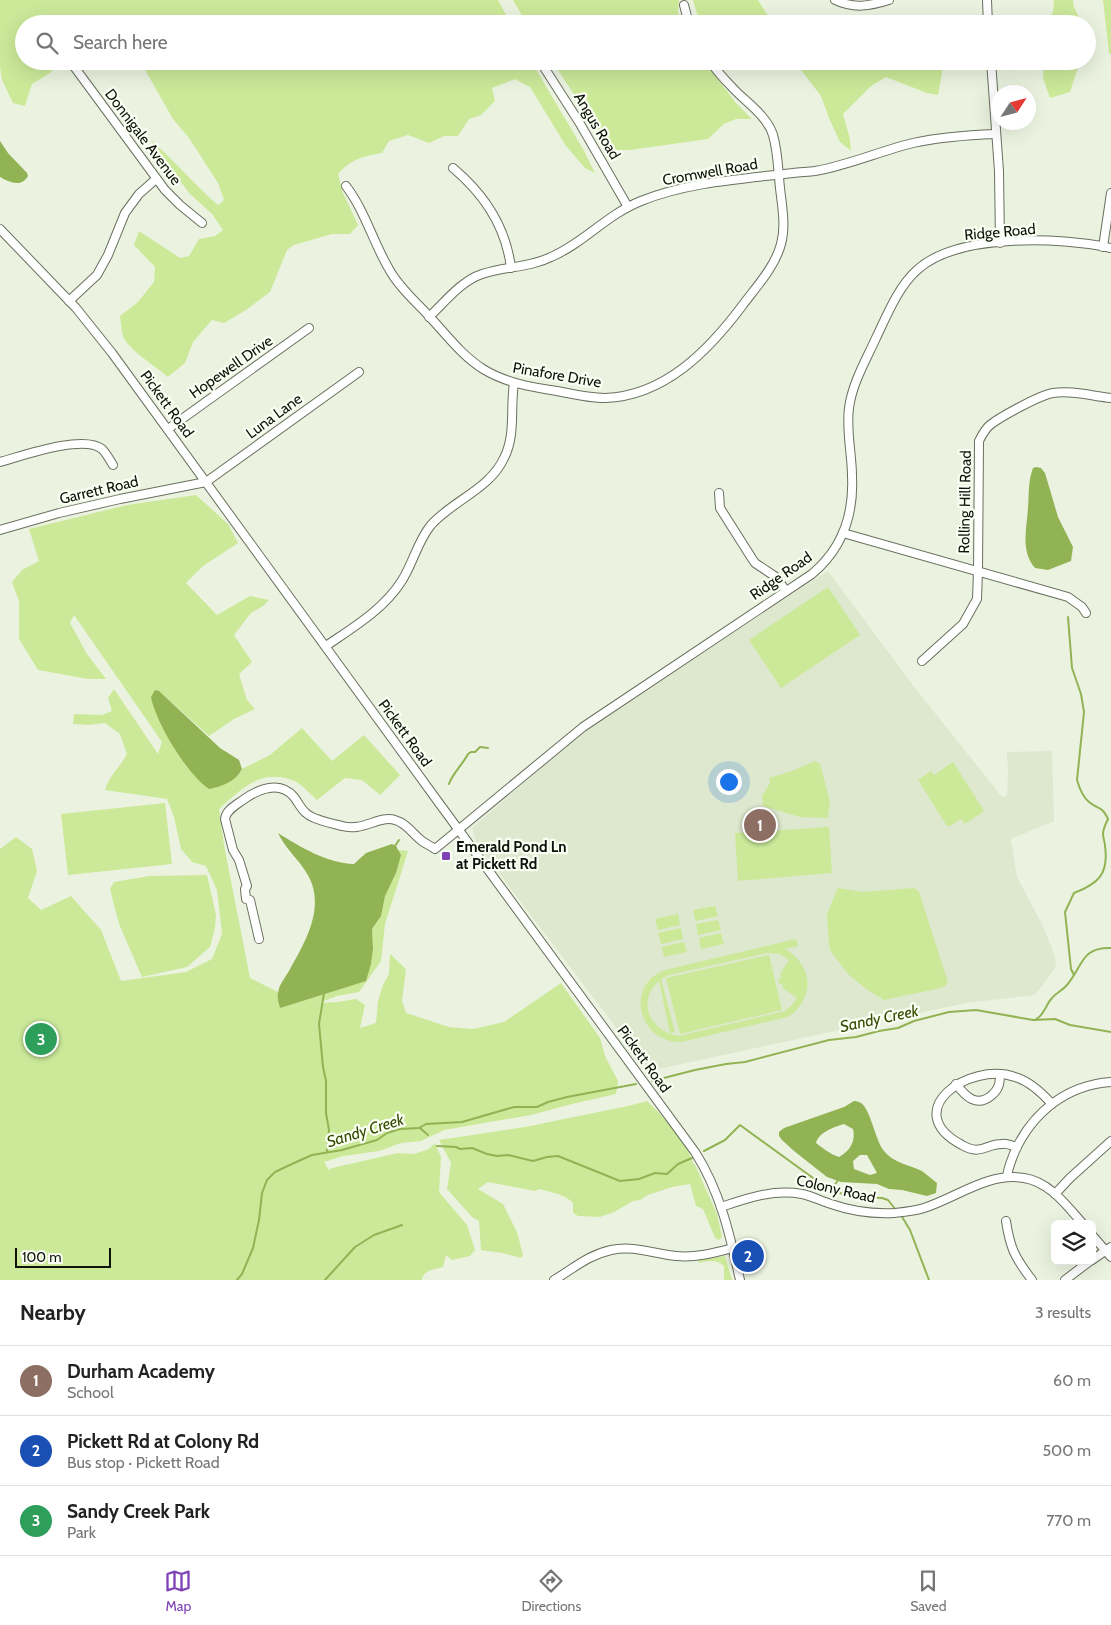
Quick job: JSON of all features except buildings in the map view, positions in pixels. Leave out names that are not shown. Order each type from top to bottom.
[{"type":"street","points":[[835,0],[855,6],[867,6],[889,0]]},
{"type":"street","points":[[986,0],[987,15]]},
{"type":"street","points":[[684,5],[687,15]]},
{"type":"street","name":"Donnigale Avenue","points":[[77,70],[156,179],[173,199],[202,223]]},
{"type":"street","name":"Angus Road","points":[[546,70],[579,122],[628,207]]},
{"type":"street","name":"Pinafore Drive","points":[[346,186],[365,216],[389,270],[402,287],[466,356],[484,370],[514,383],[546,390],[602,398],[624,396],[656,384],[694,360],[738,312],[780,250],[784,220],[773,136],[768,126],[717,70]]},
{"type":"street","points":[[992,70],[999,171],[1000,243]]},
{"type":"street","name":"Cromwell Road","points":[[429,317],[459,288],[475,277],[538,263],[562,252],[616,213],[642,201],[679,189],[827,169],[915,143],[996,134]]},
{"type":"street","points":[[453,168],[472,185],[495,217],[506,242],[511,268]]},
{"type":"street","points":[[69,301],[97,275],[108,255],[125,213],[139,194],[156,179]]},
{"type":"street","points":[[1107,247],[1111,193]]},
{"type":"street","name":"Pickett Road","points":[[0,229],[69,301],[112,352],[695,1152],[721,1207],[740,1280]]},
{"type":"street","name":"Ridge Road","points":[[259,939],[250,900],[246,899],[245,889],[247,886],[239,860],[234,852],[225,819],[230,809],[250,796],[269,788],[280,788],[291,794],[309,815],[350,828],[363,827],[383,819],[395,820],[406,826],[421,841],[435,849],[583,727],[812,574],[827,561],[836,550],[843,533],[852,498],[848,434],[850,400],[864,365],[895,300],[911,275],[935,257],[968,247],[1000,243],[1053,242],[1107,247]]},
{"type":"street","name":"Hopewell Drive","points":[[168,428],[309,328]]},
{"type":"street","name":"Luna Lane","points":[[206,482],[359,372]]},
{"type":"street","points":[[326,646],[388,599],[401,582],[420,542],[430,526],[482,484],[500,465],[507,450],[511,434],[514,383]]},
{"type":"street","name":"Rolling Hill Road","points":[[922,661],[963,624],[977,599],[979,441],[982,434],[997,420],[1036,398],[1052,393],[1111,398]]},
{"type":"street","points":[[0,462],[68,444],[87,444],[102,449],[113,465]]},
{"type":"street","name":"Garrett Road","points":[[0,530],[59,513],[206,482]]},
{"type":"street","points":[[719,493],[720,508],[750,557],[755,563],[776,577],[786,591]]},
{"type":"street","points":[[843,533],[1068,596],[1086,612]]},
{"type":"street","points":[[956,1084],[972,1099],[980,1102],[995,1093],[999,1086],[1000,1074]]},
{"type":"street","points":[[1017,1148],[1002,1144],[973,1150],[945,1134],[938,1125],[936,1116],[940,1101],[947,1091],[956,1084],[973,1076],[1000,1074],[1015,1076],[1021,1079],[1052,1104]]},
{"type":"street","points":[[1007,1176],[1010,1163],[1017,1148],[1029,1126],[1038,1115],[1075,1090],[1094,1084],[1111,1082]]},
{"type":"street","points":[[1055,1194],[1111,1141]]},
{"type":"street","points":[[1104,1147],[1111,1154]]},
{"type":"street","name":"Colony Road","points":[[721,1207],[762,1194],[785,1192],[803,1194],[859,1211],[894,1213],[926,1208],[987,1180],[1007,1176],[1023,1177],[1037,1182],[1055,1194],[1079,1220]]},
{"type":"street","points":[[1006,1221],[1014,1255],[1032,1280]]},
{"type":"street","points":[[1096,1238],[1108,1249],[1111,1257]]},
{"type":"street","points":[[554,1280],[591,1257],[624,1248],[691,1256],[733,1248]]},
{"type":"street","points":[[1096,1257],[1108,1249]]},
{"type":"street","points":[[1065,1280],[1084,1265]]},
{"type":"shaded area","points":[[0,0],[498,0],[506,15],[15,15],[15,70],[52,70],[32,84],[25,106],[13,103],[2,80],[0,67]]},
{"type":"shaded area","points":[[513,0],[679,0],[679,15],[522,15]]},
{"type":"shaded area","points":[[693,0],[758,0],[768,15],[697,15]]},
{"type":"shaded area","points":[[1054,0],[1073,0],[1078,15],[1051,15]]},
{"type":"shaded area","points":[[1103,0],[1111,0],[1111,55],[1109,53]]},
{"type":"shaded area","points":[[145,70],[536,70],[595,173],[585,168],[566,146],[530,87],[515,79],[492,88],[495,101],[481,115],[469,119],[458,136],[444,136],[429,143],[408,135],[389,141],[382,153],[358,159],[343,169],[338,174],[343,193],[358,225],[350,234],[332,234],[294,245],[287,250],[270,292],[246,310],[224,323],[212,320],[193,342],[185,363],[168,377],[130,347],[122,331],[120,316],[137,303],[154,282],[155,267],[134,245],[139,231],[180,258],[189,256],[199,239],[215,236],[223,230],[212,214],[189,193],[150,140],[218,205],[224,200],[218,183],[189,138],[173,119]]},
{"type":"shaded area","points":[[558,70],[711,70],[736,103],[752,119],[736,119],[724,124],[708,139],[630,150],[613,150],[600,134]]},
{"type":"shaded area","points":[[801,70],[941,70],[942,72],[938,95],[927,93],[886,77],[871,86],[843,114],[850,139],[851,151],[840,142],[821,96]]},
{"type":"shaded area","points":[[1043,70],[1077,70],[1070,92],[1050,98],[1043,78]]},
{"type":"shaded area","points":[[0,141],[8,153],[27,173],[28,176],[22,182],[15,183],[0,177]]},
{"type":"shaded area","points":[[1033,468],[1041,468],[1045,473],[1058,517],[1073,547],[1071,561],[1048,570],[1035,568],[1027,554],[1026,547],[1029,483]]},
{"type":"shaded area","points":[[196,495],[228,524],[238,543],[203,566],[186,583],[217,615],[250,596],[269,600],[251,613],[234,635],[252,662],[239,674],[247,700],[255,709],[234,719],[209,736],[160,692],[238,775],[242,769],[270,755],[302,728],[332,761],[364,735],[400,775],[380,795],[362,780],[345,778],[317,800],[295,781],[280,777],[270,777],[260,779],[244,788],[219,809],[224,845],[250,978],[278,992],[280,1008],[373,948],[372,929],[381,916],[385,895],[396,873],[399,850],[408,851],[385,924],[381,961],[359,992],[337,996],[319,1003],[356,999],[365,1005],[360,1028],[376,1023],[378,1001],[389,974],[390,954],[406,969],[402,1001],[406,1013],[449,1027],[473,1029],[504,1022],[561,983],[600,1038],[605,1056],[618,1081],[616,1094],[531,1115],[444,1130],[421,1141],[401,1143],[379,1151],[343,1156],[324,1162],[329,1170],[398,1153],[414,1154],[429,1149],[435,1143],[441,1157],[439,1192],[467,1225],[475,1250],[470,1256],[452,1260],[446,1255],[443,1267],[427,1272],[422,1280],[0,1280],[0,849],[16,837],[32,849],[37,871],[28,898],[41,910],[71,896],[101,930],[121,981],[186,972],[212,959],[222,934],[217,890],[206,866],[192,862],[181,849],[174,817],[167,799],[105,790],[109,780],[127,754],[120,734],[105,723],[73,724],[74,714],[102,715],[112,711],[108,698],[114,689],[158,754],[162,742],[74,615],[70,623],[87,654],[106,679],[88,679],[38,670],[19,639],[19,601],[12,582],[22,570],[39,561],[29,529],[127,505]]},
{"type":"shaded area","points":[[828,571],[915,688],[1002,797],[1007,796],[1007,752],[1052,751],[1054,821],[1011,839],[1017,877],[1042,924],[1055,956],[1056,967],[1035,995],[966,1003],[649,1071],[476,843],[472,828],[576,738],[635,696]]},
{"type":"shaded area","points":[[828,587],[860,635],[781,688],[749,640]]},
{"type":"shaded area","points":[[155,690],[159,691],[220,748],[239,760],[242,769],[236,777],[224,785],[209,789],[200,782],[182,760],[159,720],[151,697]]},
{"type":"shaded area","points":[[815,761],[820,764],[830,801],[828,818],[800,817],[763,806],[762,796],[770,783],[769,778],[795,770]]},
{"type":"shaded area","points":[[953,762],[984,811],[965,824],[961,819],[947,826],[918,780],[931,771],[934,775]]},
{"type":"shaded area","points":[[165,803],[172,864],[68,875],[61,814]]},
{"type":"shaded area","points":[[829,827],[832,873],[738,881],[735,833]]},
{"type":"shaded area","points":[[278,833],[314,853],[344,863],[354,864],[366,853],[392,844],[396,846],[401,855],[396,873],[385,896],[381,916],[372,929],[373,948],[366,981],[280,1008],[278,997],[281,984],[306,939],[315,906],[312,884],[309,877]]},
{"type":"shaded area","points":[[207,875],[216,915],[210,947],[187,967],[142,977],[119,924],[110,889],[114,882],[149,876]]},
{"type":"shaded area","points":[[838,888],[863,892],[914,888],[919,892],[948,982],[945,986],[884,1000],[849,975],[831,952],[829,944],[827,914]]},
{"type":"shaded area","points":[[715,906],[718,916],[695,921],[693,910]]},
{"type":"shaded area","points":[[678,914],[680,925],[658,930],[655,919]]},
{"type":"shaded area","points":[[718,920],[721,930],[698,935],[696,924]]},
{"type":"shaded area","points":[[681,928],[683,939],[661,944],[658,933]]},
{"type":"shaded area","points":[[721,933],[724,944],[701,949],[699,938]]},
{"type":"shaded area","points":[[796,939],[798,946],[785,949],[801,964],[806,973],[807,991],[803,1001],[788,1017],[681,1042],[665,1039],[654,1032],[645,1022],[641,1010],[641,997],[646,985],[655,975],[669,969]],"holes":[[[767,953],[780,954],[789,960],[780,974],[779,984],[782,984],[783,988],[797,998],[785,1011],[679,1036],[669,1033],[660,1029],[654,1022],[648,1006],[648,997],[659,981],[670,1033],[675,1032],[661,979],[669,975]]]},
{"type":"shaded area","points":[[684,942],[687,952],[664,957],[662,947]]},
{"type":"shaded area","points":[[769,955],[782,1010],[680,1034],[666,978]]},
{"type":"shaded area","points":[[647,1101],[669,1124],[689,1153],[717,1214],[722,1237],[719,1240],[715,1238],[703,1209],[696,1206],[690,1184],[672,1187],[648,1195],[600,1217],[578,1216],[573,1213],[573,1203],[566,1197],[557,1194],[539,1189],[535,1191],[488,1182],[478,1189],[503,1204],[517,1232],[523,1255],[521,1258],[481,1250],[479,1221],[472,1217],[447,1189],[451,1163],[439,1140],[525,1127]]},
{"type":"shaded area","points":[[854,1101],[861,1103],[868,1112],[884,1151],[897,1161],[922,1171],[937,1183],[936,1193],[927,1196],[889,1189],[877,1184],[841,1182],[827,1177],[794,1151],[779,1136],[779,1132],[784,1128],[844,1107]],"holes":[[[844,1124],[853,1129],[854,1138],[849,1149],[843,1155],[836,1156],[816,1143],[824,1133]],[[860,1155],[867,1155],[877,1173],[870,1175],[854,1169],[853,1161]]]},
{"type":"shaded area","points":[[725,1256],[732,1280],[724,1280],[724,1266],[718,1262],[699,1263],[698,1260]]},
{"type":"waterway","points":[[1068,617],[1072,668],[1081,694],[1084,712],[1077,780],[1085,797],[1089,802],[1102,810],[1108,819],[1103,832],[1106,856],[1103,871],[1100,877],[1090,886],[1074,893],[1065,912],[1071,969],[1074,975]]},
{"type":"waterway","points":[[449,784],[468,754],[475,752],[480,747],[488,748]]},
{"type":"waterway","points":[[395,846],[399,840]]},
{"type":"waterway","points":[[1035,1020],[1041,1016],[1054,996],[1067,985],[1088,954],[1101,949],[1111,948]]},
{"type":"waterway","points":[[324,993],[319,1024],[326,1081],[326,1113],[329,1130],[327,1152]]},
{"type":"waterway","name":"Sandy Creek","points":[[652,1081],[695,1070],[745,1062],[829,1040],[856,1037],[898,1028],[914,1021],[949,1012],[976,1010],[1033,1020],[1055,1019],[1070,1025],[1111,1032]]},
{"type":"waterway","name":"Sandy Creek","points":[[237,1280],[242,1274],[253,1248],[262,1193],[267,1180],[275,1172],[312,1155],[342,1150],[377,1140],[387,1133],[400,1129],[419,1128],[426,1124],[462,1122],[514,1107],[537,1107],[567,1097],[636,1084]]},
{"type":"waterway","points":[[704,1151],[725,1140],[740,1125],[831,1191],[857,1197],[882,1198],[888,1200],[896,1210]]},
{"type":"waterway","points":[[420,1128],[428,1135]]},
{"type":"waterway","points":[[437,1146],[460,1149],[472,1148],[487,1154],[497,1156],[508,1155],[533,1161],[558,1156],[620,1181],[639,1179],[655,1173],[667,1174],[678,1164],[692,1158]]},
{"type":"waterway","points":[[831,1191],[838,1180]]},
{"type":"waterway","points":[[901,1215],[910,1230],[929,1280]]},
{"type":"waterway","points":[[325,1280],[355,1247],[374,1235],[402,1225]]},
{"type":"place","name":"Durham Academy","points":[[760,825]]},
{"type":"place","name":"Emerald Pond Ln at Pickett Rd","points":[[446,856]]},
{"type":"place","name":"Sandy Creek Park","points":[[41,1039]]},
{"type":"place","name":"Pickett Rd at Colony Rd","points":[[748,1256]]}]
